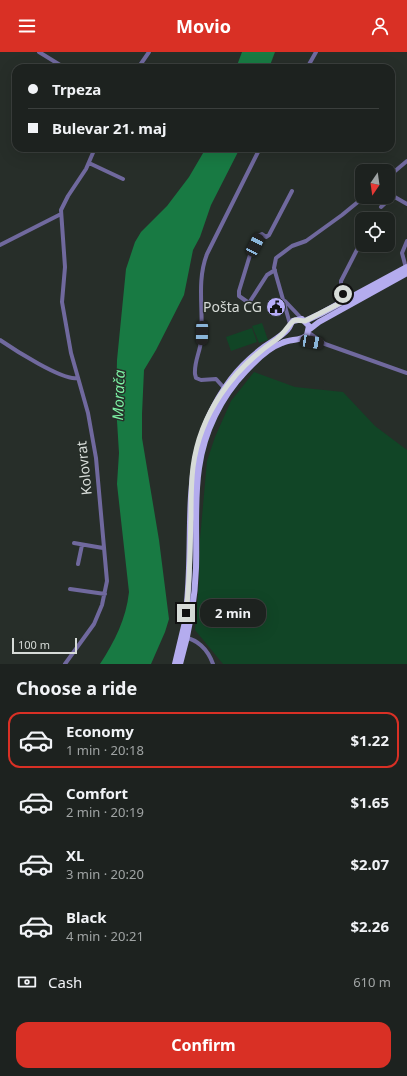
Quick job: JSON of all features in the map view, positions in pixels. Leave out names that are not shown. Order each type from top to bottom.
[{"type":"main road","points":[[180,664],[189,589],[194,460],[206,422],[214,406],[225,389],[246,363],[290,326],[295,320],[304,320],[406,269]]},
{"type":"main road","points":[[175,664],[193,604],[196,569],[198,472],[206,437],[224,399],[246,371],[275,346],[299,339],[318,322],[406,269]]},
{"type":"main road","points":[[304,320],[309,331]]},
{"type":"main road","points":[[290,326],[290,334],[299,339]]},
{"type":"street","points":[[39,52],[58,64]]},
{"type":"street","points":[[141,64],[149,52]]},
{"type":"street","points":[[309,64],[316,52]]},
{"type":"street","points":[[0,245],[60,214],[68,196],[89,163],[93,152]]},
{"type":"street","points":[[225,389],[216,379],[200,380],[196,378],[194,374],[201,341],[201,291],[203,271],[207,254],[258,152]]},
{"type":"street","points":[[395,171],[407,161]]},
{"type":"street","points":[[89,163],[123,179]]},
{"type":"street","points":[[275,270],[268,274],[249,303],[239,296],[238,291],[248,260],[256,242],[261,234],[266,236],[269,235],[292,191]]},
{"type":"street","points":[[381,207],[393,196],[407,204]]},
{"type":"street","points":[[290,326],[285,300],[274,263],[278,256],[292,246],[306,241],[355,204]]},
{"type":"street","name":"Kolovrat","points":[[60,214],[65,267],[62,305],[77,378],[88,413],[96,458],[106,571],[105,594],[100,611],[91,629],[65,664]]},
{"type":"street","points":[[406,269],[402,253],[407,241]]},
{"type":"street","points":[[346,300],[341,292],[341,280],[356,252]]},
{"type":"street","points":[[285,300],[304,320]]},
{"type":"street","points":[[309,331],[325,344]]},
{"type":"street","points":[[299,339],[325,344],[407,373]]},
{"type":"street","points":[[0,340],[14,351],[52,370],[70,378],[77,378]]},
{"type":"street","points":[[74,543],[103,548]]},
{"type":"street","points":[[78,564],[82,545]]},
{"type":"street","points":[[70,589],[105,594]]},
{"type":"street","points":[[184,637],[196,641],[203,647],[213,664]]},
{"type":"shaded area","points":[[262,323],[268,340],[259,343],[252,326]]},
{"type":"shaded area","points":[[252,328],[257,342],[231,351],[226,337]]},
{"type":"shaded area","points":[[254,372],[295,387],[343,392],[375,426],[407,450],[407,664],[223,664],[195,630],[199,582],[200,539],[207,461],[215,437],[231,401]]},
{"type":"water","points":[[242,52],[275,52],[270,64],[238,64]]},
{"type":"water","name":"Morača","points":[[204,152],[238,152],[211,205],[200,237],[193,250],[184,295],[144,370],[142,438],[159,540],[169,619],[151,664],[100,664],[119,630],[128,602],[129,592],[117,484],[119,453],[116,405],[117,360],[126,269],[135,242],[141,232],[167,206],[189,177]]},
{"type":"place","name":"Pošta CG","points":[[276,307]]},
{"type":"route","points":[[186,613],[190,574],[191,488],[193,467],[198,442],[210,413],[231,379],[254,355],[281,336],[289,328],[292,321],[302,319],[305,321],[317,316],[346,300],[343,294]]}]
